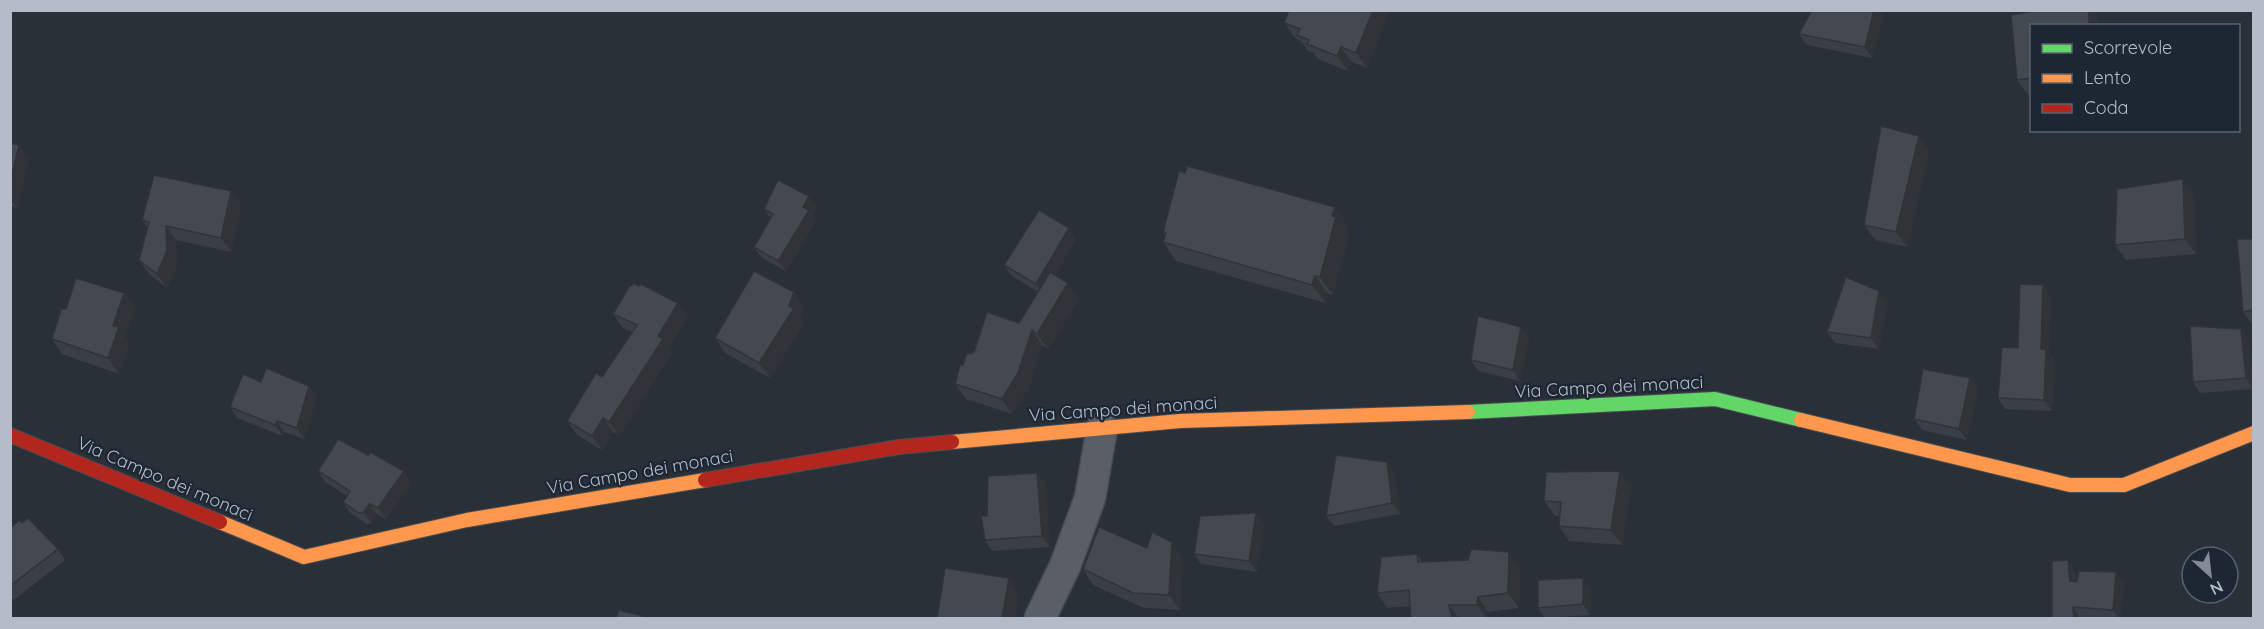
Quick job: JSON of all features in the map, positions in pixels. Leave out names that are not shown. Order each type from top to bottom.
[{"type":"street","name":"Via Campo dei monaci","points":[[10,435],[304,557],[467,520],[899,447],[1180,421],[1434,414],[1715,399],[2070,485],[2124,485],[2253,433]]},
{"type":"street","points":[[1040,618],[1065,566],[1090,498],[1102,428]]},
{"type":"building","points":[[1289,10],[1373,10],[1356,53],[1341,47],[1337,56],[1307,44],[1309,40],[1297,35],[1300,29],[1284,23]]},
{"type":"building","points":[[1812,10],[1874,10],[1865,47],[1799,34]]},
{"type":"building","points":[[2040,10],[2089,10],[2089,24],[2030,24],[2030,78],[2017,80],[2011,15]]},
{"type":"building","points":[[1881,126],[1919,136],[1896,232],[1864,225]]},
{"type":"building","points":[[10,143],[19,145],[10,183]]},
{"type":"building","points":[[1187,166],[1335,207],[1332,216],[1336,217],[1320,277],[1315,276],[1312,285],[1163,242],[1166,233],[1163,232],[1179,171],[1185,173]]},
{"type":"building","points":[[154,175],[231,191],[221,238],[166,226],[167,251],[157,274],[139,260],[149,222],[142,220]]},
{"type":"building","points":[[2183,179],[2185,239],[2115,245],[2117,189]]},
{"type":"building","points":[[778,180],[809,196],[803,207],[809,210],[778,261],[754,247],[773,214],[764,209]]},
{"type":"building","points":[[1039,210],[1069,228],[1036,284],[1004,265]]},
{"type":"building","points":[[2237,239],[2253,239],[2253,310],[2243,312]]},
{"type":"building","points":[[754,271],[794,292],[789,306],[794,308],[759,363],[715,338]]},
{"type":"building","points":[[1050,272],[1068,283],[1037,334],[1032,330],[1018,373],[1002,399],[955,384],[960,365],[963,365],[967,353],[974,352],[987,312],[1019,323]]},
{"type":"building","points":[[1846,277],[1879,291],[1871,338],[1827,332]]},
{"type":"building","points":[[76,278],[124,293],[113,326],[119,327],[108,358],[52,339],[61,309],[66,309]]},
{"type":"building","points":[[633,283],[639,286],[641,284],[678,303],[658,336],[663,339],[609,422],[603,418],[592,436],[567,421],[596,373],[602,377],[637,325],[613,314]]},
{"type":"building","points":[[2020,284],[2043,285],[2041,349],[2046,349],[2044,400],[1998,398],[2002,347],[2018,348]]},
{"type":"building","points":[[1478,316],[1521,327],[1513,370],[1471,360]]},
{"type":"building","points":[[2190,326],[2241,329],[2246,378],[2193,382]]},
{"type":"building","points":[[266,368],[309,386],[297,428],[277,421],[275,425],[230,407],[243,374],[261,382]]},
{"type":"building","points":[[1923,369],[1970,378],[1959,429],[1914,419]]},
{"type":"building","points":[[338,439],[368,455],[370,452],[404,471],[378,508],[369,504],[364,512],[359,513],[343,502],[350,491],[318,471]]},
{"type":"building","points":[[1336,455],[1387,462],[1392,503],[1326,516]]},
{"type":"building","points":[[1620,471],[1611,530],[1559,526],[1561,502],[1544,501],[1546,472]]},
{"type":"building","points":[[1037,473],[1042,536],[985,540],[981,516],[987,516],[988,476]]},
{"type":"building","points":[[1256,513],[1249,561],[1194,554],[1200,516]]},
{"type":"building","points":[[28,518],[58,549],[10,586],[10,528],[20,520],[22,523]]},
{"type":"building","points":[[1099,527],[1147,548],[1152,532],[1172,542],[1169,595],[1133,593],[1083,569]]},
{"type":"building","points":[[1471,549],[1509,552],[1508,593],[1478,597],[1477,605],[1449,605],[1452,618],[1411,618],[1409,590],[1377,593],[1381,557],[1417,554],[1418,562],[1468,560]]},
{"type":"building","points":[[2068,560],[2070,581],[2077,582],[2079,571],[2116,572],[2113,610],[2073,607],[2074,618],[2052,618],[2052,561]]},
{"type":"building","points":[[945,568],[1009,578],[1002,618],[937,618]]},
{"type":"building","points":[[1583,578],[1583,604],[1538,608],[1538,580]]},
{"type":"building","points":[[619,610],[650,618],[616,618]]},
{"type":"traffic: fast","points":[[1468,412],[1715,399],[1801,420]]},
{"type":"traffic: slow","points":[[952,442],[1180,421],[1468,412]]},
{"type":"traffic: slow","points":[[1801,420],[2070,485],[2124,485],[2254,433]]},
{"type":"traffic: slow","points":[[220,522],[304,557],[467,520],[705,480]]},
{"type":"traffic: jam","points":[[10,435],[220,522]]},
{"type":"traffic: jam","points":[[705,480],[899,447],[952,442]]}]
